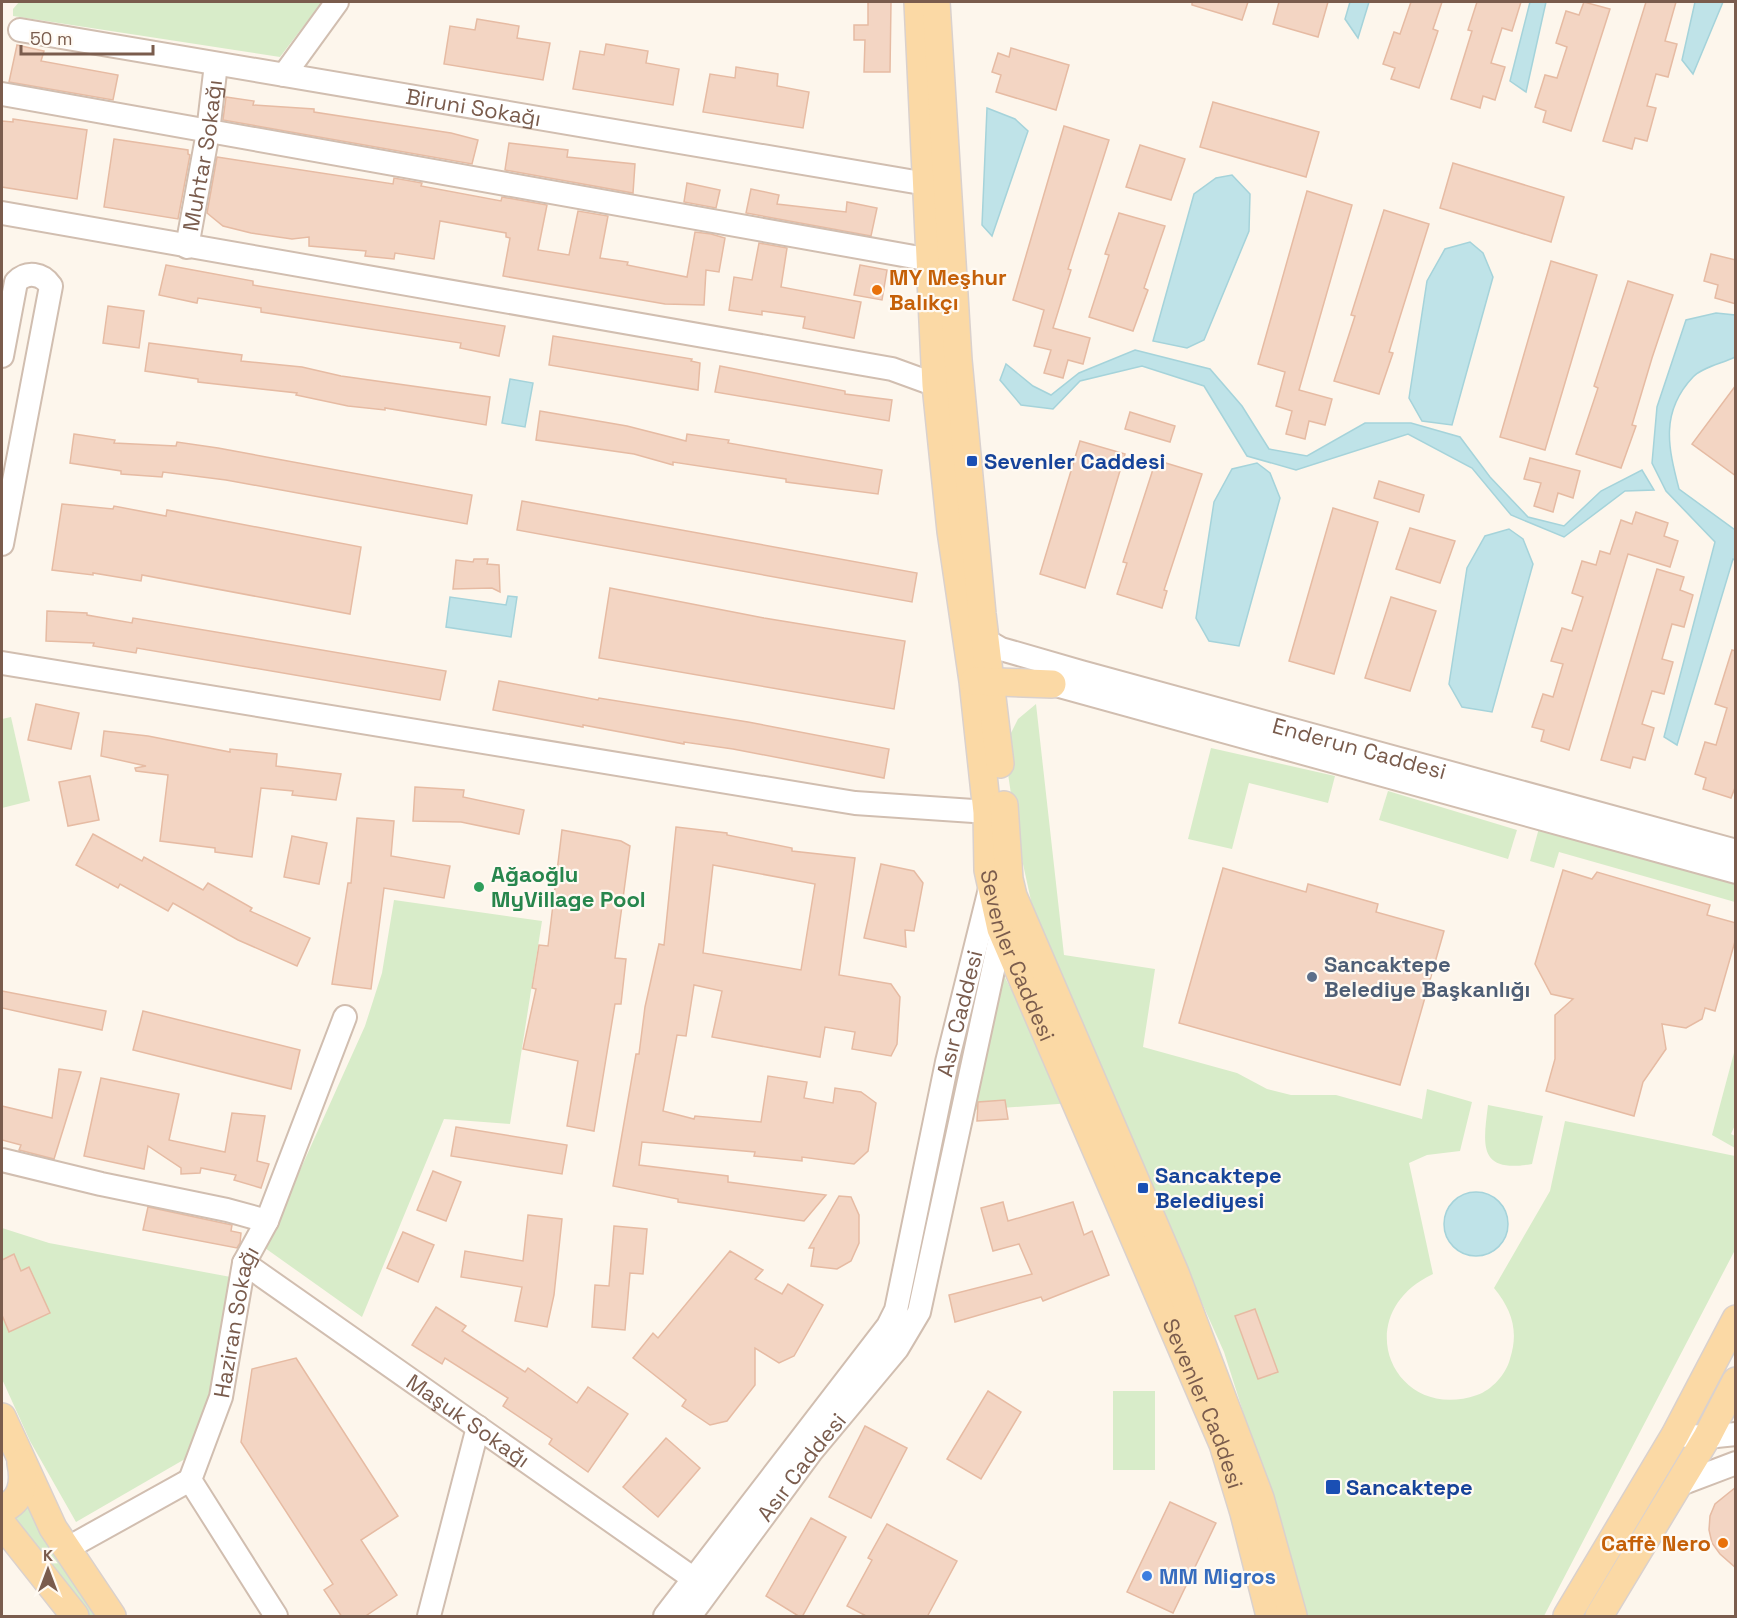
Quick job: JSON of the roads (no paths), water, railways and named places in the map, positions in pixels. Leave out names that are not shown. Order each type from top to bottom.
[{"type":"main road","name":"Sevenler Caddesi","points":[[918,2],[936,385],[951,531],[982,680],[996,812],[1002,892],[1001,929],[1223,1444],[1244,1513],[1270,1617]]},
{"type":"main road","name":"Sevenler Caddesi","points":[[936,2],[958,360],[973,530],[987,641],[982,680],[996,720],[996,812]]},
{"type":"main road","points":[[982,680],[1052,684]]},
{"type":"main road","points":[[996,720],[1005,705],[1019,696],[1052,684]]},
{"type":"main road","name":"Sevenler Caddesi","points":[[1002,892],[1175,1274],[1260,1498],[1293,1617]]},
{"type":"main road","points":[[1567,1617],[1675,1435],[1736,1319]]},
{"type":"main road","points":[[1599,1617],[1707,1437],[1736,1381]]},
{"type":"main road","points":[[2,1417],[23,1488],[16,1499],[2,1509]]},
{"type":"main road","points":[[13,1451],[53,1528],[112,1617]]},
{"type":"main road","points":[[2,1524],[75,1617]]},
{"type":"street","points":[[284,75],[337,2]]},
{"type":"street","name":"Biruni Sokağı","points":[[20,30],[927,184]]},
{"type":"street","name":"Muhtar Sokağı","points":[[187,246],[208,132],[216,63]]},
{"type":"street","points":[[2,94],[931,260]]},
{"type":"street","points":[[2,213],[543,305],[892,369],[936,385]]},
{"type":"street","points":[[2,356],[16,282],[27,275],[41,276],[51,286],[2,544]]},
{"type":"street","name":"Enderun Caddesi","points":[[987,641],[1001,649],[1023,656],[1736,850]]},
{"type":"street","points":[[2,663],[855,803],[996,812]]},
{"type":"street","name":"Enderun Caddesi","points":[[1052,684],[1736,872]]},
{"type":"street","name":"Asır Caddesi","points":[[690,1617],[702,1584],[888,1326],[896,1310],[947,1062],[1002,892]]},
{"type":"street","name":"Asır Caddesi","points":[[665,1617],[702,1584],[897,1349],[919,1312],[1001,929]]},
{"type":"street","name":"Haziran Sokağı","points":[[190,1480],[221,1397],[244,1263],[267,1221],[345,1017]]},
{"type":"street","points":[[2,1160],[267,1221]]},
{"type":"street","name":"Maşuk Sokağı","points":[[244,1263],[702,1584]]},
{"type":"street","points":[[429,1617],[478,1427]]},
{"type":"street","points":[[1675,1435],[1707,1437],[1736,1434]]},
{"type":"street","points":[[1678,1485],[1736,1463]]},
{"type":"street","points":[[66,1549],[190,1480],[276,1617]]},
{"type":"water","points":[[1350,2],[1369,2],[1358,38],[1345,19]]},
{"type":"water","points":[[1530,2],[1546,2],[1526,92],[1510,81]]},
{"type":"water","points":[[1695,2],[1723,2],[1693,74],[1682,60]]},
{"type":"water","points":[[987,108],[1015,119],[1028,131],[992,236],[982,225]]},
{"type":"water","points":[[1232,175],[1250,194],[1249,231],[1204,340],[1187,348],[1153,341],[1194,194],[1216,178]]},
{"type":"water","points":[[1470,242],[1483,253],[1493,277],[1452,425],[1422,421],[1409,398],[1427,281],[1445,249]]},
{"type":"water","points":[[1716,313],[1735,315],[1735,357],[1697,374],[1682,390],[1671,417],[1670,444],[1679,489],[1735,530],[1735,560],[1733,559],[1677,745],[1664,737],[1715,542],[1666,491],[1652,463],[1657,407],[1686,320]]},
{"type":"water","points":[[1135,350],[1210,369],[1242,406],[1269,449],[1307,456],[1365,423],[1411,423],[1460,437],[1490,477],[1528,517],[1564,526],[1601,491],[1642,470],[1654,490],[1625,491],[1564,537],[1511,515],[1472,468],[1408,434],[1296,470],[1247,456],[1204,386],[1142,366],[1080,381],[1053,409],[1021,405],[1000,380],[1006,364],[1033,386],[1051,395],[1079,373]]},
{"type":"water","points":[[510,379],[533,383],[525,427],[502,423]]},
{"type":"water","points":[[1257,463],[1270,473],[1280,498],[1239,646],[1209,641],[1196,618],[1214,502],[1232,469]]},
{"type":"water","points":[[1509,529],[1523,539],[1533,564],[1492,712],[1462,707],[1449,684],[1467,568],[1485,536]]},
{"type":"water","points":[[508,596],[517,597],[511,637],[446,627],[450,597],[506,605]]},
{"type":"water","points":[[1476,1192],[1488,1194],[1499,1201],[1506,1212],[1508,1224],[1506,1236],[1499,1247],[1488,1254],[1476,1256],[1464,1254],[1453,1247],[1446,1236],[1444,1224],[1446,1212],[1453,1201],[1464,1194]]},
{"type":"place","name":"MY Meşhur Balıkçı","points":[[877,290]]},
{"type":"place","name":"Sevenler Caddesi","points":[[972,461]]},
{"type":"place","name":"Ağaoğlu MyVillage Pool","points":[[479,887]]},
{"type":"place","name":"Sancaktepe Belediye Başkanlığı","points":[[1312,977]]},
{"type":"place","name":"Sancaktepe Belediyesi","points":[[1143,1188]]},
{"type":"place","name":"Sancaktepe","points":[[1333,1487]]},
{"type":"place","name":"Caffè Nero","points":[[1723,1543]]},
{"type":"place","name":"MM Migros","points":[[1147,1576]]}]
